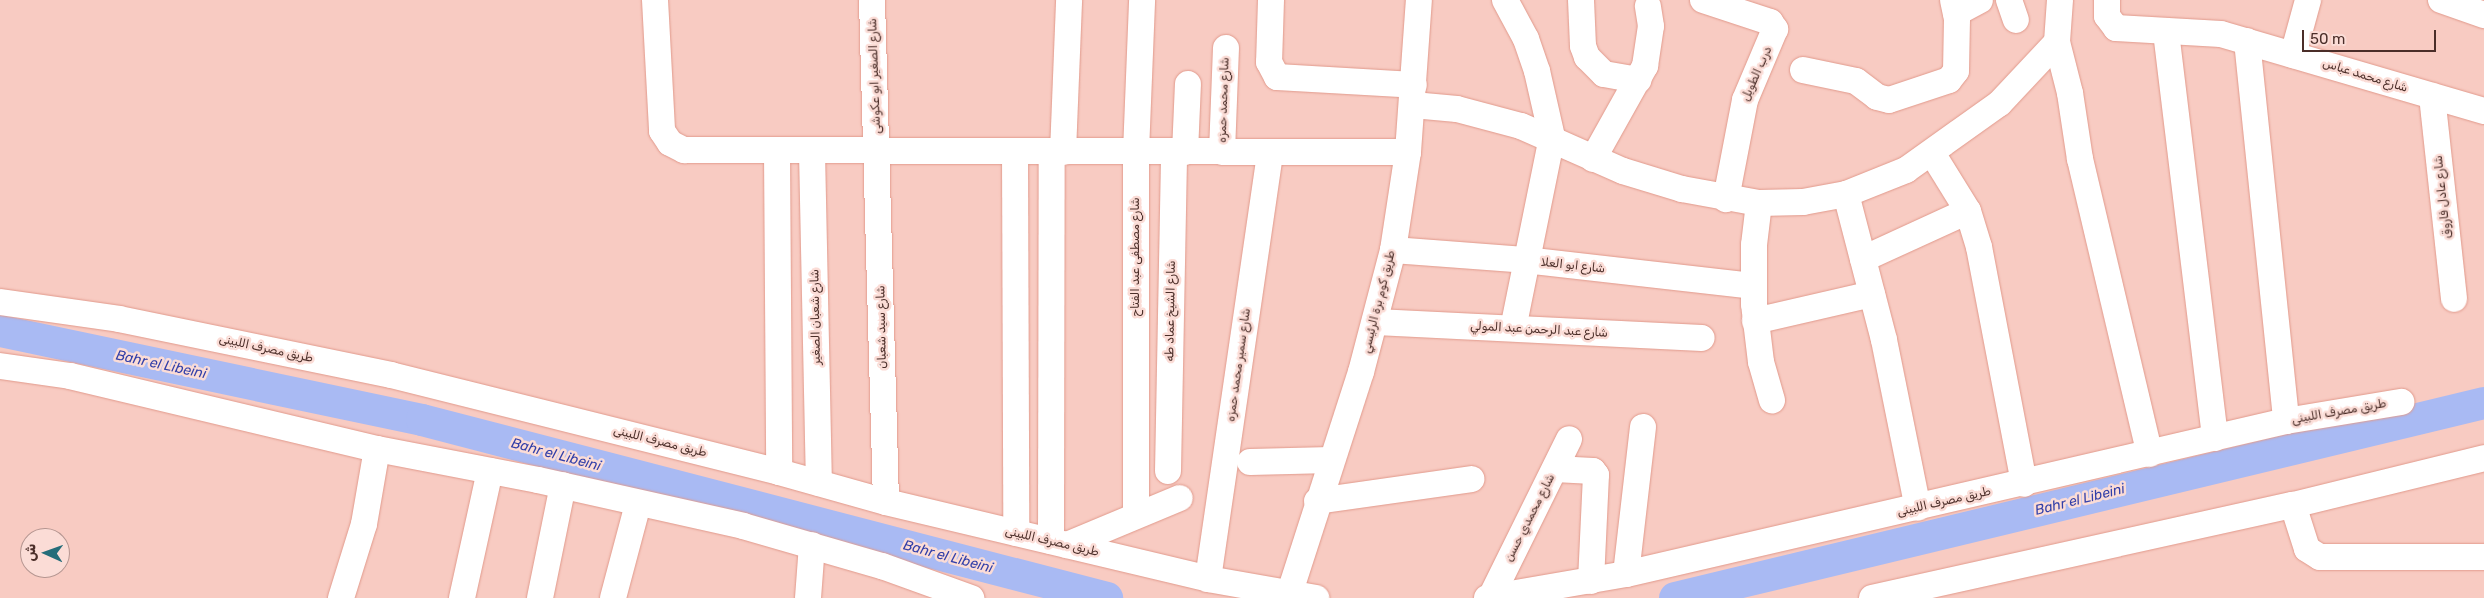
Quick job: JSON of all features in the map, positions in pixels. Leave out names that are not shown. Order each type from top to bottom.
[{"type":"street","points":[[655,0],[662,131],[670,143],[684,150],[699,152],[1408,152]]},
{"type":"street","name":"شارع الصغير ابو عكوشى","points":[[872,0],[877,152]]},
{"type":"street","points":[[1069,0],[1057,152],[1059,543],[1180,498]]},
{"type":"street","name":"شارع مصطفى عبد الفتاح","points":[[1136,515],[1136,152],[1142,0]]},
{"type":"street","points":[[1271,0],[1270,68],[1276,77],[1413,95],[1482,114],[1552,137],[1593,159],[1650,180],[1726,199],[1759,203],[1803,202],[1846,194],[1898,173],[1932,153],[2000,103],[2058,42]]},
{"type":"street","name":"طريق كوم برة الرئيسي","points":[[1288,596],[1376,322],[1393,250],[1408,152],[1419,0]]},
{"type":"street","points":[[1505,0],[1537,71],[1552,137],[1525,260],[1513,328]]},
{"type":"street","points":[[1581,0],[1583,46],[1587,57],[1604,74],[1638,80]]},
{"type":"street","name":"درب الطويل","points":[[1703,0],[1770,22],[1775,29],[1744,100],[1726,199]]},
{"type":"street","points":[[1804,70],[1856,80],[1877,97],[1889,100],[1950,80],[1956,72],[1955,7],[1980,0]]},
{"type":"street","points":[[2060,0],[2058,42],[2070,93],[2087,192],[2150,454]]},
{"type":"street","name":"شارع محمد عباس","points":[[2107,0],[2107,16],[2116,28],[2221,34],[2484,111]]},
{"type":"street","points":[[2294,55],[2308,0]]},
{"type":"street","points":[[2441,0],[2484,15]]},
{"type":"street","points":[[1593,159],[1638,80],[1650,47],[1648,6]]},
{"type":"street","points":[[2166,32],[2215,438]]},
{"type":"street","points":[[2247,41],[2286,421]]},
{"type":"street","name":"شارع محمد حمزه","points":[[1222,152],[1226,48]]},
{"type":"street","name":"شارع الشيخ عماد طه","points":[[1168,471],[1180,152],[1188,84]]},
{"type":"street","name":"شارع عادل فاروق","points":[[2432,96],[2454,299]]},
{"type":"street","points":[[777,152],[779,472]]},
{"type":"street","name":"شارع شعبان الصغير","points":[[812,152],[819,483]]},
{"type":"street","name":"شارع سيد شعبان","points":[[877,152],[886,502]]},
{"type":"street","points":[[1015,152],[1016,533]]},
{"type":"street","name":"شارع سمير محمد حمزه","points":[[1208,579],[1270,152]]},
{"type":"street","points":[[1932,153],[1968,211],[1979,247],[2024,484]]},
{"type":"street","points":[[1846,194],[1872,294],[1918,508]]},
{"type":"street","points":[[1759,203],[1753,286],[1755,322],[1772,400]]},
{"type":"street","points":[[1863,259],[1968,211]]},
{"type":"street","name":"شارع ابو العلا","points":[[1393,250],[1525,260],[1753,286]]},
{"type":"street","points":[[1755,322],[1872,294]]},
{"type":"street","name":"طريق مصرف اللبينى","points":[[0,302],[118,319],[391,375],[779,472],[886,502],[1208,579],[1288,596],[1316,598]]},
{"type":"street","name":"شارع عبد الرحمن عبد المولي","points":[[1376,322],[1702,338]]},
{"type":"street","points":[[0,366],[70,376],[377,449],[563,485],[812,545],[971,598]]},
{"type":"street","name":"طريق مصرف اللبينى","points":[[1487,598],[1626,574],[2024,484],[2286,421],[2401,402]]},
{"type":"street","points":[[1626,574],[1643,427]]},
{"type":"street","name":"شارع محمدي حسن","points":[[1491,597],[1570,439]]},
{"type":"street","points":[[341,598],[364,524],[377,449]]},
{"type":"street","points":[[1872,598],[2293,505],[2484,458]]},
{"type":"street","points":[[1250,462],[1331,460]]},
{"type":"street","points":[[1555,469],[1594,471],[1596,475],[1590,581]]},
{"type":"street","points":[[462,598],[490,471]]},
{"type":"street","points":[[1317,501],[1471,479]]},
{"type":"street","points":[[540,598],[563,485]]},
{"type":"street","points":[[613,598],[638,504]]},
{"type":"street","points":[[2293,505],[2307,549],[2320,557],[2484,557]]},
{"type":"street","points":[[808,598],[812,545]]},
{"type":"waterway","name":"Bahr el Libeini","points":[[0,331],[422,420],[1107,598]]},
{"type":"waterway","name":"Bahr el Libeini","points":[[1675,598],[2484,403]]}]
